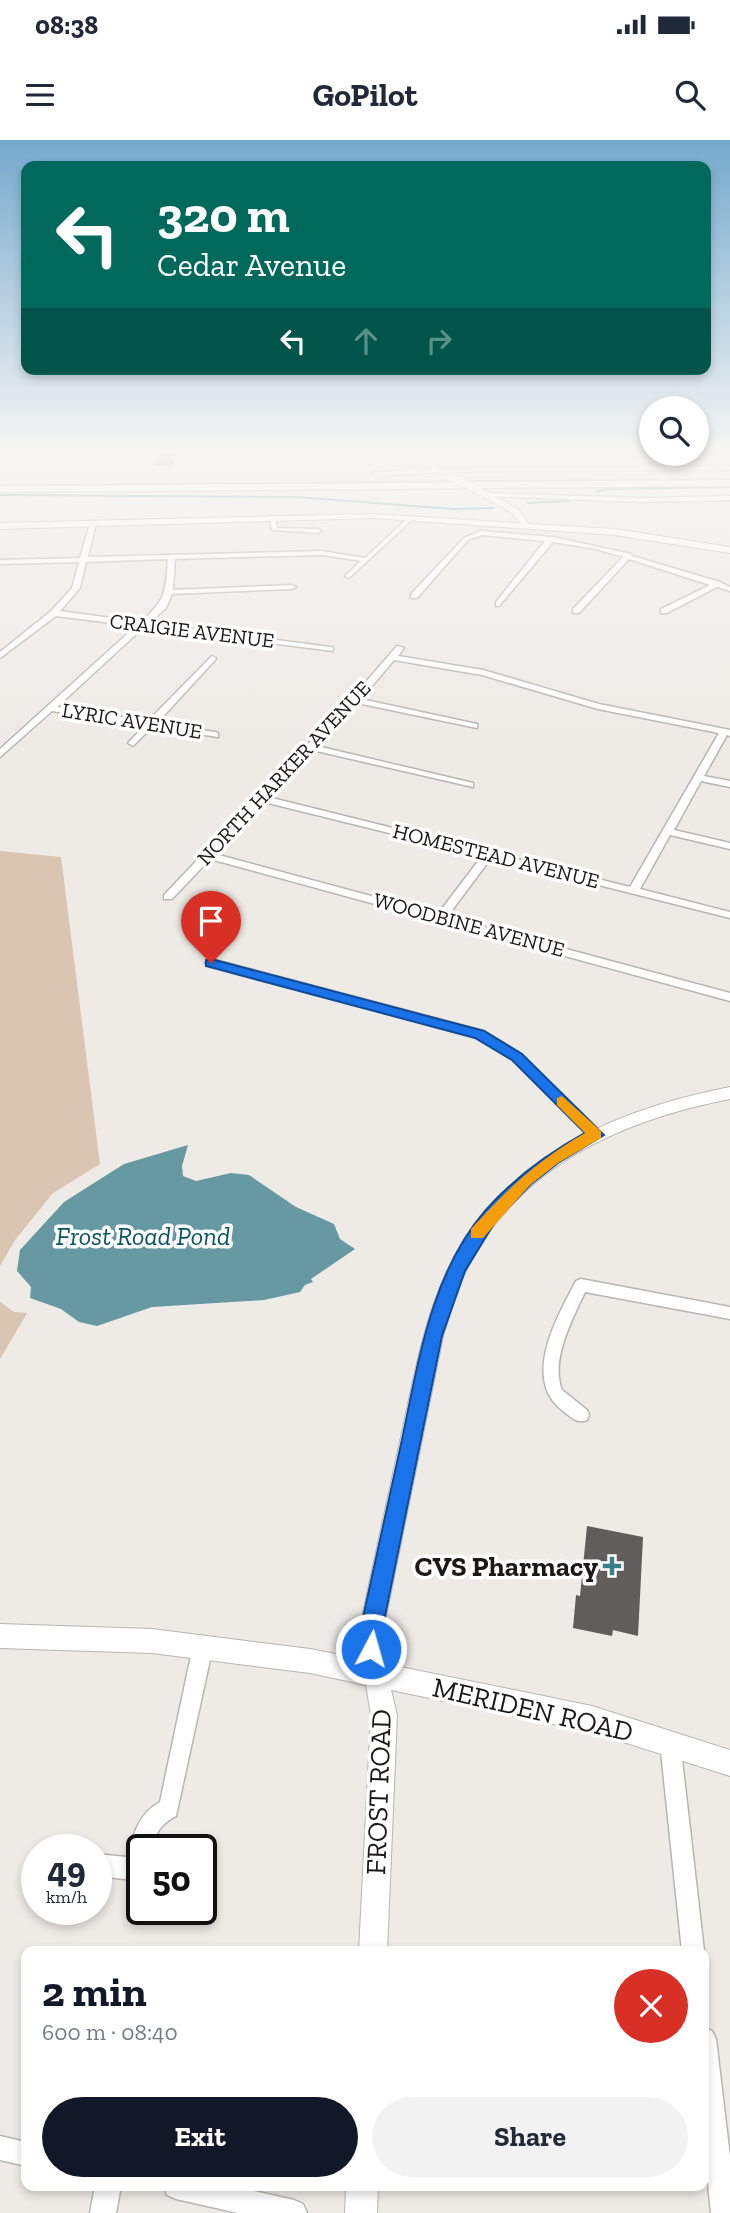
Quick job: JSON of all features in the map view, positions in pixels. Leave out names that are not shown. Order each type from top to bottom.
[{"type":"main road","points":[[707,546],[730,550]]},
{"type":"main road","name":"FROST ROAD","points":[[373,1946],[384,1715],[371,1631],[430,1348],[443,1303],[467,1250],[497,1209],[553,1159],[596,1135],[664,1107],[730,1093]]},
{"type":"main road","name":"MERIDEN ROAD","points":[[0,1636],[102,1638],[203,1646],[310,1661],[579,1717],[670,1742],[730,1763]]},
{"type":"main road","points":[[361,2213],[362,2191]]},
{"type":"street","points":[[1,653],[54,613],[76,588],[87,546]]},
{"type":"street","points":[[349,576],[382,546]]},
{"type":"street","points":[[414,596],[463,546]]},
{"type":"street","points":[[499,604],[544,546]]},
{"type":"street","points":[[585,546],[629,555],[730,589]]},
{"type":"street","points":[[0,562],[322,553],[366,561]]},
{"type":"street","points":[[576,611],[629,555]]},
{"type":"street","points":[[0,754],[163,606],[169,592],[172,558]]},
{"type":"street","points":[[664,611],[718,584]]},
{"type":"street","points":[[169,592],[292,587]]},
{"type":"street","name":"CRAIGIE AVENUE","points":[[54,613],[330,649]]},
{"type":"street","name":"NORTH HARKER AVENUE","points":[[168,897],[400,648]]},
{"type":"street","points":[[392,657],[490,675],[598,706],[727,732],[697,777],[634,890]]},
{"type":"street","points":[[133,743],[212,658]]},
{"type":"street","points":[[355,699],[474,726]]},
{"type":"street","points":[[589,718],[598,706]]},
{"type":"street","name":"LYRIC AVENUE","points":[[50,708],[215,735]]},
{"type":"street","points":[[310,747],[470,785]]},
{"type":"street","points":[[697,777],[730,785]]},
{"type":"street","name":"HOMESTEAD AVENUE","points":[[261,798],[730,915]]},
{"type":"street","points":[[667,831],[730,846]]},
{"type":"street","name":"WOODBINE AVENUE","points":[[208,855],[730,997]]},
{"type":"street","points":[[441,917],[488,855]]},
{"type":"street","points":[[211,963],[480,1034],[517,1057],[596,1135]]},
{"type":"street","points":[[581,1415],[555,1393],[550,1371],[565,1319],[581,1285],[730,1313]]},
{"type":"street","points":[[112,1867],[135,1869],[148,1823],[169,1809],[203,1646]]},
{"type":"street","points":[[670,1742],[692,1946]]},
{"type":"street","points":[[709,2082],[724,2213]]},
{"type":"street","points":[[0,2148],[21,2153]]},
{"type":"street","points":[[103,2213],[107,2191]]},
{"type":"street","points":[[198,2191],[294,2213]]},
{"type":"shaded area","points":[[0,851],[61,857],[100,1164],[53,1193],[15,1240],[0,1266]]},
{"type":"shaded area","points":[[0,1302],[14,1312],[27,1313],[0,1359]]},
{"type":"water","name":"Frost Road Pond","points":[[188,1145],[182,1166],[183,1176],[196,1181],[231,1173],[249,1175],[296,1207],[334,1224],[340,1239],[355,1249],[311,1279],[313,1282],[305,1285],[300,1292],[264,1300],[152,1307],[97,1326],[79,1322],[61,1309],[30,1298],[31,1287],[17,1271],[20,1250],[64,1202],[124,1164]]},
{"type":"building","name":"CVS Pharmacy","points":[[587,1526],[643,1537],[638,1636],[613,1630],[612,1636],[573,1628],[576,1595],[580,1596]]},
{"type":"slow traffic","points":[[477,1234],[525,1181],[553,1159],[596,1135],[562,1101]]},
{"type":"place","name":"CVS Pharmacy","points":[[612,1566]]},
{"type":"route","points":[[211,963],[480,1034],[517,1057],[596,1135],[553,1159],[525,1181],[490,1217],[457,1270],[433,1336],[371,1631],[371,1649]]}]
